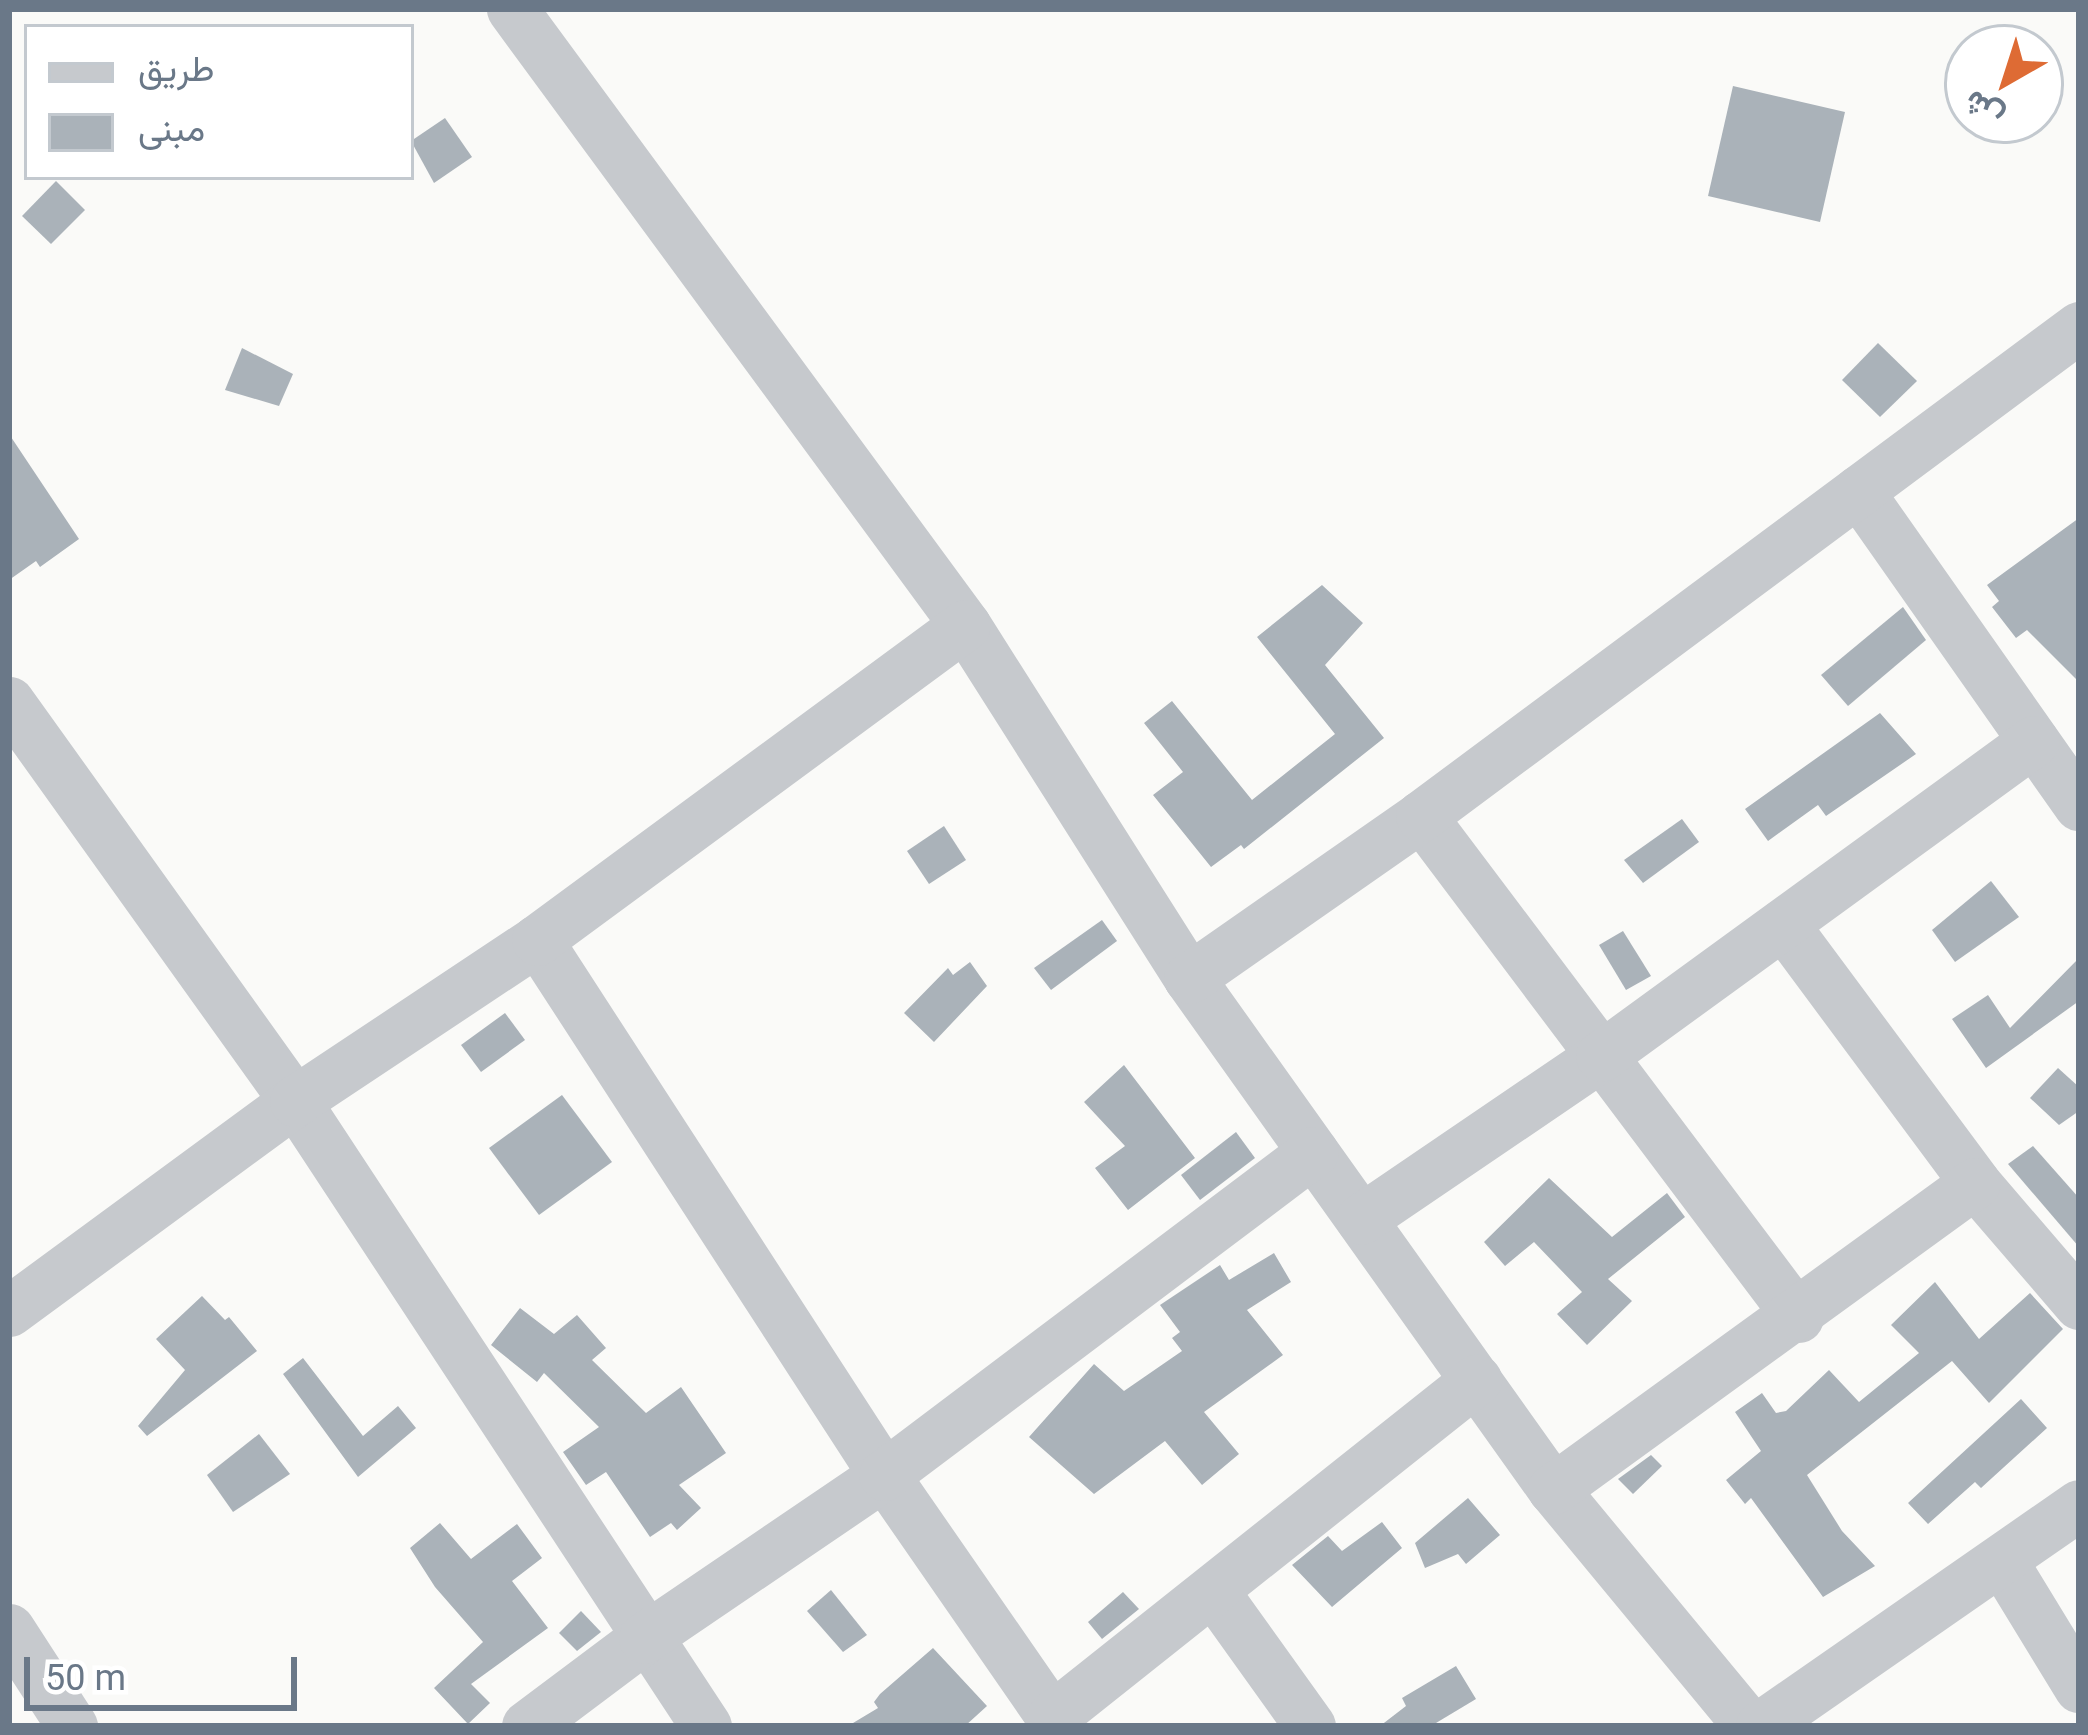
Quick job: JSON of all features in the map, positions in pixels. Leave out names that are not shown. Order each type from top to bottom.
[{"type":"street","points":[[512,9],[964,626],[1189,978],[1553,1489],[1750,1726]]},
{"type":"street","points":[[1189,978],[1421,816],[1858,491],[2074,340]]},
{"type":"street","points":[[1858,491],[2079,805]]},
{"type":"street","points":[[9,1311],[295,1101],[538,940],[964,626]]},
{"type":"street","points":[[9,702],[295,1101],[706,1726]]},
{"type":"street","points":[[1361,1220],[1601,1056],[2034,741]]},
{"type":"street","points":[[1421,816],[1798,1317]]},
{"type":"street","points":[[1783,924],[1975,1183],[2079,1304]]},
{"type":"street","points":[[538,940],[884,1474],[1055,1721],[1476,1380]]},
{"type":"street","points":[[527,1726],[644,1638],[884,1474],[1313,1152]]},
{"type":"street","points":[[1553,1489],[1798,1317],[1975,1183]]},
{"type":"street","points":[[1761,1726],[2079,1504]]},
{"type":"street","points":[[2002,1561],[2079,1687]]},
{"type":"street","points":[[1214,1592],[1310,1726]]},
{"type":"street","points":[[9,1629],[72,1726]]},
{"type":"building","points":[[1733,86],[1845,112],[1820,222],[1708,196]]},
{"type":"building","points":[[445,118],[472,157],[434,183],[414,139]]},
{"type":"building","points":[[56,181],[85,210],[51,244],[22,216]]},
{"type":"building","points":[[1878,343],[1917,381],[1880,417],[1842,380]]},
{"type":"building","points":[[242,348],[293,374],[279,406],[225,390]]},
{"type":"building","points":[[9,434],[79,539],[40,567],[36,561],[9,580]]},
{"type":"building","points":[[2079,518],[2079,682],[2027,630],[2016,638],[1992,607],[1999,601],[1987,585]]},
{"type":"building","points":[[1322,585],[1363,623],[1325,665],[1384,738],[1244,849],[1241,845],[1211,867],[1153,795],[1183,772],[1144,723],[1172,701],[1252,800],[1335,734],[1257,637]]},
{"type":"building","points":[[1903,607],[1926,640],[1848,706],[1821,675]]},
{"type":"building","points":[[1880,713],[1916,754],[1826,816],[1818,805],[1768,841],[1745,809]]},
{"type":"building","points":[[1682,819],[1699,842],[1643,883],[1624,860]]},
{"type":"building","points":[[944,826],[966,860],[929,884],[907,851]]},
{"type":"building","points":[[1991,881],[2019,917],[1955,962],[1932,930]]},
{"type":"building","points":[[1102,920],[1117,941],[1051,990],[1034,968]]},
{"type":"building","points":[[1623,931],[1651,976],[1626,990],[1599,945]]},
{"type":"building","points":[[2079,958],[2079,1001],[1986,1068],[1952,1019],[1988,995],[2010,1028]]},
{"type":"building","points":[[970,962],[987,986],[934,1042],[904,1013],[948,968],[953,975]]},
{"type":"building","points":[[505,1013],[525,1040],[481,1072],[461,1045]]},
{"type":"building","points":[[1124,1065],[1195,1158],[1128,1210],[1095,1168],[1125,1146],[1084,1102]]},
{"type":"building","points":[[2058,1068],[2079,1087],[2079,1111],[2059,1125],[2030,1098]]},
{"type":"building","points":[[562,1095],[612,1162],[539,1215],[489,1148]]},
{"type":"building","points":[[1236,1132],[1255,1158],[1200,1200],[1181,1175]]},
{"type":"building","points":[[2033,1146],[2079,1198],[2079,1247],[2008,1164]]},
{"type":"building","points":[[1549,1178],[1612,1237],[1667,1193],[1685,1217],[1608,1279],[1632,1301],[1587,1345],[1557,1314],[1582,1292],[1534,1242],[1505,1266],[1484,1242]]},
{"type":"building","points":[[1274,1253],[1291,1282],[1247,1310],[1283,1355],[1204,1412],[1239,1454],[1202,1485],[1165,1441],[1094,1494],[1029,1437],[1094,1364],[1124,1391],[1182,1351],[1172,1338],[1180,1332],[1160,1305],[1220,1265],[1229,1280]]},
{"type":"building","points":[[1935,1282],[1979,1339],[2030,1293],[2063,1329],[1989,1403],[1952,1361],[1807,1475],[1842,1531],[1875,1566],[1823,1597],[1751,1498],[1745,1504],[1726,1480],[1761,1451],[1735,1412],[1762,1393],[1776,1413],[1786,1411],[1829,1370],[1859,1402],[1919,1353],[1891,1325]]},
{"type":"building","points":[[202,1296],[225,1320],[229,1317],[257,1351],[147,1436],[138,1426],[185,1370],[156,1339]]},
{"type":"building","points":[[520,1308],[554,1334],[577,1315],[606,1348],[592,1360],[646,1413],[681,1387],[726,1453],[679,1485],[701,1508],[677,1530],[671,1523],[650,1537],[606,1472],[586,1485],[563,1452],[599,1427],[544,1373],[537,1382],[491,1345]]},
{"type":"building","points":[[303,1358],[363,1436],[398,1406],[416,1428],[358,1477],[283,1374]]},
{"type":"building","points":[[2021,1399],[2047,1428],[1981,1488],[1975,1482],[1928,1524],[1908,1503]]},
{"type":"building","points":[[259,1434],[290,1474],[233,1512],[207,1475]]},
{"type":"building","points":[[1651,1455],[1662,1466],[1633,1494],[1618,1479]]},
{"type":"building","points":[[1468,1498],[1500,1535],[1466,1564],[1458,1554],[1425,1568],[1415,1543]]},
{"type":"building","points":[[1382,1522],[1402,1548],[1332,1607],[1292,1565],[1328,1536],[1342,1551]]},
{"type":"building","points":[[440,1523],[471,1559],[517,1524],[542,1558],[512,1581],[548,1628],[471,1684],[490,1703],[468,1724],[434,1688],[483,1642],[435,1587],[410,1548]]},
{"type":"building","points":[[831,1590],[867,1635],[843,1652],[807,1611]]},
{"type":"building","points":[[1123,1592],[1139,1609],[1102,1639],[1088,1622]]},
{"type":"building","points":[[581,1611],[601,1632],[577,1651],[559,1633]]},
{"type":"building","points":[[933,1648],[987,1706],[965,1726],[848,1726],[878,1708],[874,1702],[880,1694]]},
{"type":"building","points":[[1456,1666],[1476,1699],[1431,1726],[1380,1726],[1406,1706],[1402,1698]]}]
